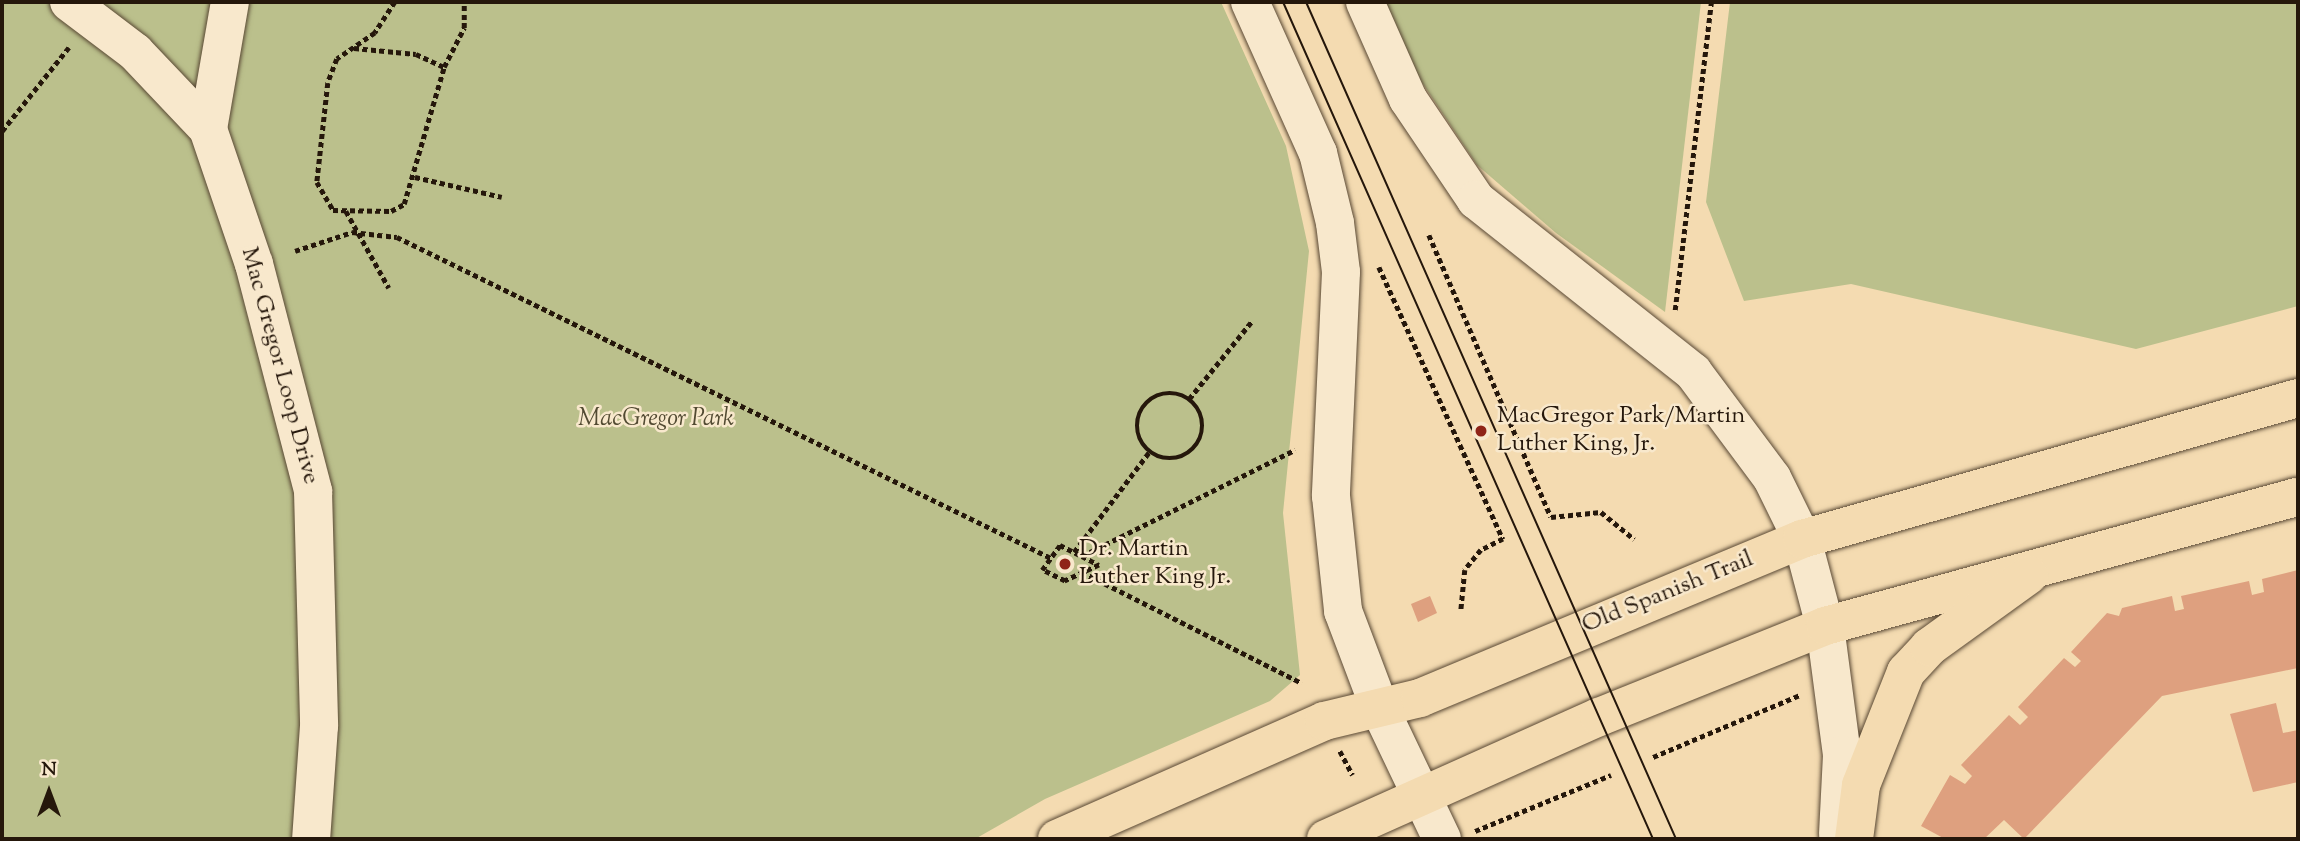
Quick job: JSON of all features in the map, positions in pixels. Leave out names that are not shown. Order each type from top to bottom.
[{"type":"main road","points":[[208,129],[230,2]]},
{"type":"main road","points":[[1250,2],[1318,153],[1335,223],[1341,272],[1334,552],[1343,611],[1380,709],[1420,796],[1455,837]]},
{"type":"main road","points":[[1365,2],[1408,99],[1476,200],[1693,373],[1772,478],[1802,539],[1825,626],[1842,755],[1837,839]]},
{"type":"main road","name":"Mac Gregor Loop Drive","points":[[81,10],[173,88],[208,129],[258,277],[313,491],[320,726],[311,839]]},
{"type":"main road","name":"Old Spanish Trail","points":[[1057,839],[1324,721],[1380,709],[1802,539],[2298,398]]},
{"type":"main road","points":[[1326,839],[1420,796],[1825,626],[2048,561],[2298,497]]},
{"type":"main road","points":[[1854,839],[1861,785],[1906,672],[1929,647],[2048,561]]},
{"type":"path","points":[[395,2],[375,33],[337,59],[328,83],[317,183],[324,202],[346,211],[391,211],[404,204],[415,177],[444,67],[464,29],[464,2]]},
{"type":"path","points":[[1673,323],[1711,2]]},
{"type":"path","points":[[2,131],[81,10]]},
{"type":"path","points":[[353,48],[416,54],[444,67]]},
{"type":"path","points":[[415,177],[502,197]]},
{"type":"path","points":[[346,211],[352,232],[389,288]]},
{"type":"path","points":[[295,251],[352,232],[397,237],[1051,558]]},
{"type":"path","points":[[1429,234],[1551,517],[1601,512],[1634,539]]},
{"type":"path","points":[[1379,267],[1503,539],[1481,550],[1465,570],[1461,611]]},
{"type":"path","points":[[1189,398],[1252,321]]},
{"type":"path","points":[[1156,395],[1189,398],[1203,426],[1197,446],[1169,460],[1149,452],[1137,433],[1140,411],[1156,395]]},
{"type":"path","points":[[1082,556],[1295,450]]},
{"type":"path","points":[[1074,552],[1149,452]]},
{"type":"path","points":[[1060,545],[1099,565],[1065,581],[1042,570],[1051,558],[1060,545]]},
{"type":"path","points":[[1082,572],[1302,683]]},
{"type":"path","points":[[1653,757],[1807,692]]},
{"type":"path","points":[[1338,748],[1353,775]]},
{"type":"path","points":[[1455,837],[1611,775]]},
{"type":"green space","name":"MacGregor Park","points":[[2,2],[1221,2],[1286,146],[1309,251],[1283,513],[1300,675],[1270,701],[1045,799],[975,839],[2,839]]},
{"type":"green space","points":[[1386,2],[1701,2],[1665,312],[1556,233],[1477,165],[1421,81]]},
{"type":"green space","points":[[1730,2],[2298,2],[2298,306],[2136,349],[1851,284],[1744,301],[1706,202]]},
{"type":"building","points":[[2298,570],[2298,668],[2162,696],[2024,839],[2004,820],[1984,839],[1945,839],[1921,826],[1950,775],[1965,784],[1972,776],[1961,765],[2009,715],[2020,725],[2028,717],[2018,707],[2064,658],[2075,667],[2081,661],[2071,652],[2107,613],[2119,616],[2122,608],[2172,596],[2175,611],[2184,609],[2181,596],[2249,581],[2252,595],[2264,592],[2262,579]]},
{"type":"building","points":[[1430,596],[1437,613],[1418,622],[1411,604]]},
{"type":"building","points":[[2276,703],[2283,733],[2298,730],[2298,782],[2253,792],[2230,714]]},
{"type":"tram line","points":[[1283,2],[1653,839]]},
{"type":"tram line","points":[[1306,2],[1676,839]]},
{"type":"place","name":"MacGregor Park/Martin Luther King, Jr.","points":[[1481,431]]},
{"type":"place","name":"Dr. Martin Luther King Jr.","points":[[1065,564]]}]
